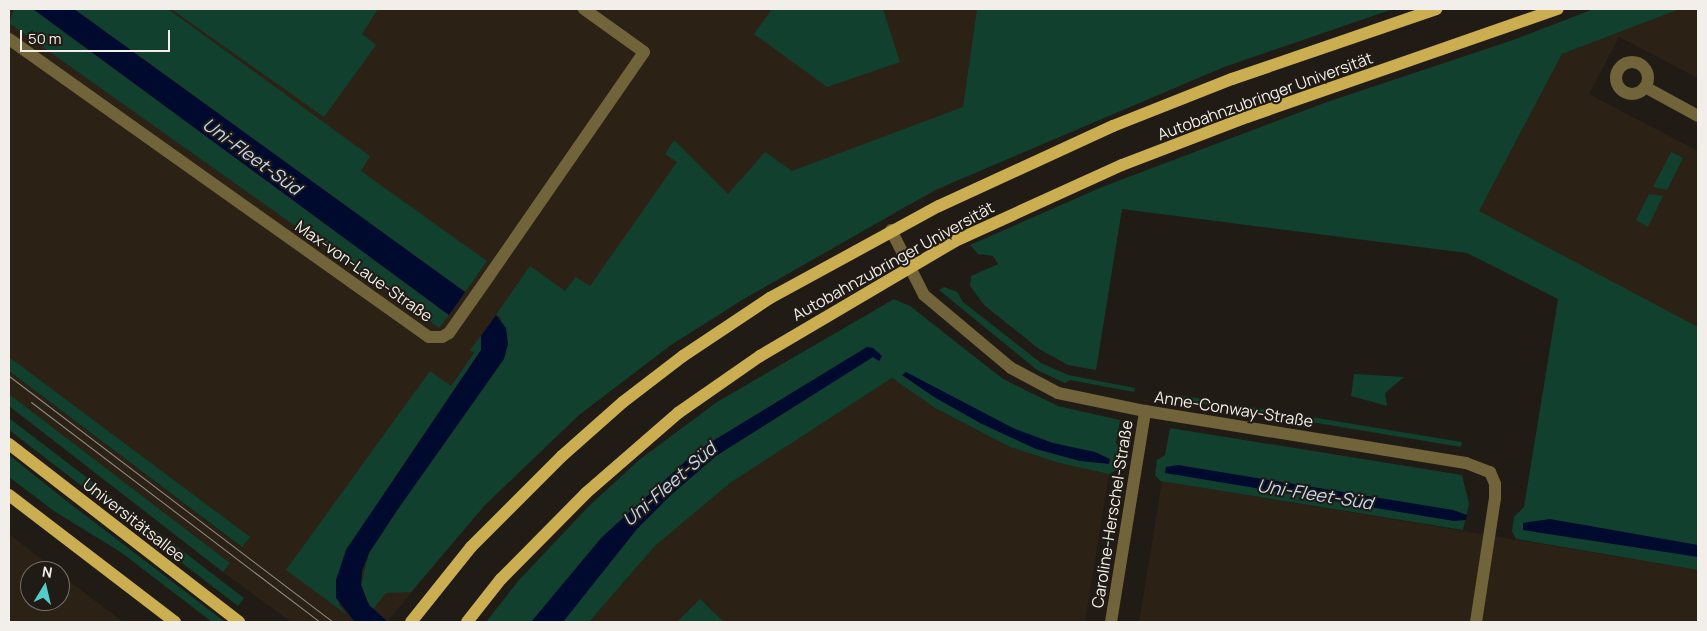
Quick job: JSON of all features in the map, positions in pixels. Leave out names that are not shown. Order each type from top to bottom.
[{"type":"main road","name":"Autobahnzubringer Universität","points":[[411,622],[470,547],[562,456],[623,402],[683,356],[770,298],[891,230],[1112,126],[1232,79],[1436,9]]},
{"type":"main road","name":"Autobahnzubringer Universität","points":[[467,622],[501,578],[586,493],[678,413],[760,356],[910,267],[1010,214],[1122,165],[1247,117],[1558,9]]},
{"type":"main road","name":"Universitätsallee","points":[[9,444],[240,622]]},
{"type":"main road","points":[[9,495],[175,622]]},
{"type":"street","name":"Max-von-Laue-Straße","points":[[9,39],[428,337],[442,337],[449,333],[644,52],[584,9]]},
{"type":"street","points":[[1645,87],[1698,116]]},
{"type":"street","name":"Anne-Conway-Straße","points":[[891,230],[924,295],[1011,368],[1058,392],[1145,411],[1466,463],[1490,472],[1495,484],[1495,498],[1476,622]]},
{"type":"street","name":"Caroline-Herschel-Straße","points":[[1111,622],[1145,411]]},
{"type":"shaded area","points":[[9,9],[1393,9],[1224,67],[968,175],[875,222],[742,300],[671,345],[579,415],[485,505],[387,622],[291,622],[223,572],[230,563],[9,394],[9,371],[241,547],[247,541],[9,357]]},
{"type":"shaded area","points":[[1680,9],[1698,9],[1698,78],[1619,37],[1589,94],[1698,151],[1698,327],[1478,212],[1562,54]]},
{"type":"shaded area","points":[[892,378],[935,408],[1010,447],[1059,463],[1109,474],[1085,622],[589,622],[655,546],[730,483]]},
{"type":"shaded area","points":[[1162,481],[1698,570],[1698,622],[1139,622]]},
{"type":"shaded area","points":[[9,534],[44,561],[20,561],[20,611],[70,611],[70,582],[123,622],[9,622]]},
{"type":"green space","points":[[14,9],[33,9],[449,315],[439,328],[9,23]]},
{"type":"green space","points":[[74,9],[168,9],[370,156],[361,171],[487,261],[465,292]]},
{"type":"green space","points":[[171,9],[378,9],[362,34],[376,45],[324,117]]},
{"type":"green space","points":[[772,9],[883,9],[900,62],[827,87],[754,34]]},
{"type":"green space","points":[[977,9],[1393,9],[1224,67],[935,190],[742,300],[671,345],[579,415],[485,505],[411,592],[386,593],[373,609],[369,605],[361,585],[369,553],[396,512],[502,319],[496,315],[530,266],[565,291],[576,277],[590,286],[677,162],[665,154],[674,140],[728,194],[765,152],[792,171],[963,107]]},
{"type":"green space","points":[[1594,9],[1680,9],[1562,54],[1479,211],[1698,327],[1698,570],[1516,539],[1512,531],[1514,517],[1524,507],[1558,299],[1467,253],[1122,209],[1096,370],[1068,365],[1039,349],[984,305],[970,286],[971,276],[998,264],[993,256],[978,254],[970,245],[1102,187],[1327,102],[1513,40]]},
{"type":"green space","points":[[1671,152],[1683,158],[1667,190],[1653,187]]},
{"type":"green space","points":[[1649,194],[1663,196],[1648,227],[1636,220]]},
{"type":"green space","points":[[944,287],[957,292],[963,302],[1041,363],[1068,375],[1135,388],[1134,392],[1070,380],[1065,383],[1037,370],[939,290]]},
{"type":"green space","points":[[894,299],[910,306],[1003,379],[1058,406],[1120,420],[1116,443],[1122,453],[1119,469],[1109,474],[1059,463],[1010,447],[935,408],[892,378],[730,483],[655,546],[589,622],[486,622],[519,580],[589,506],[639,460],[717,402]]},
{"type":"green space","points":[[481,336],[481,350],[346,550],[339,605],[347,615],[286,570],[430,371],[451,386],[474,353],[470,350]]},
{"type":"green space","points":[[9,357],[250,537],[242,547],[9,371]]},
{"type":"green space","points":[[1354,374],[1404,377],[1385,393],[1387,406],[1351,396]]},
{"type":"green space","points":[[1166,393],[1462,442],[1461,447],[1166,398]]},
{"type":"green space","points":[[9,394],[230,563],[223,572],[9,406]]},
{"type":"green space","points":[[9,418],[244,598],[238,606],[9,430]]},
{"type":"green space","points":[[1170,428],[1462,475],[1469,504],[1463,530],[1160,481],[1155,475],[1157,460],[1165,455]]},
{"type":"green space","points":[[9,455],[225,622],[212,622],[122,553],[54,511],[9,477]]},
{"type":"green space","points":[[700,599],[724,622],[677,622]]},
{"type":"water","name":"Uni-Fleet-Süd","points":[[33,9],[74,9],[465,292],[449,315]]},
{"type":"water","points":[[496,315],[506,328],[508,344],[504,359],[396,512],[369,553],[362,571],[361,585],[369,605],[388,622],[355,622],[336,598],[336,580],[346,550],[481,350],[481,336]]},
{"type":"water","name":"Uni-Fleet-Süd","points":[[867,347],[873,348],[882,356],[879,361],[873,357],[716,456],[672,494],[637,529],[563,622],[531,622],[602,537],[698,450]]},
{"type":"water","points":[[906,372],[1015,429],[1053,443],[1095,452],[1110,459],[1109,464],[1080,461],[1036,449],[980,423],[934,397],[902,375]]},
{"type":"water","name":"Uni-Fleet-Süd","points":[[1178,465],[1453,510],[1467,515],[1466,520],[1454,521],[1165,473],[1166,467]]},
{"type":"water","points":[[1550,519],[1698,545],[1698,557],[1523,530],[1523,523]]},
{"type":"tram line","points":[[9,376],[333,622]]},
{"type":"tram line","points":[[31,402],[320,622]]}]
